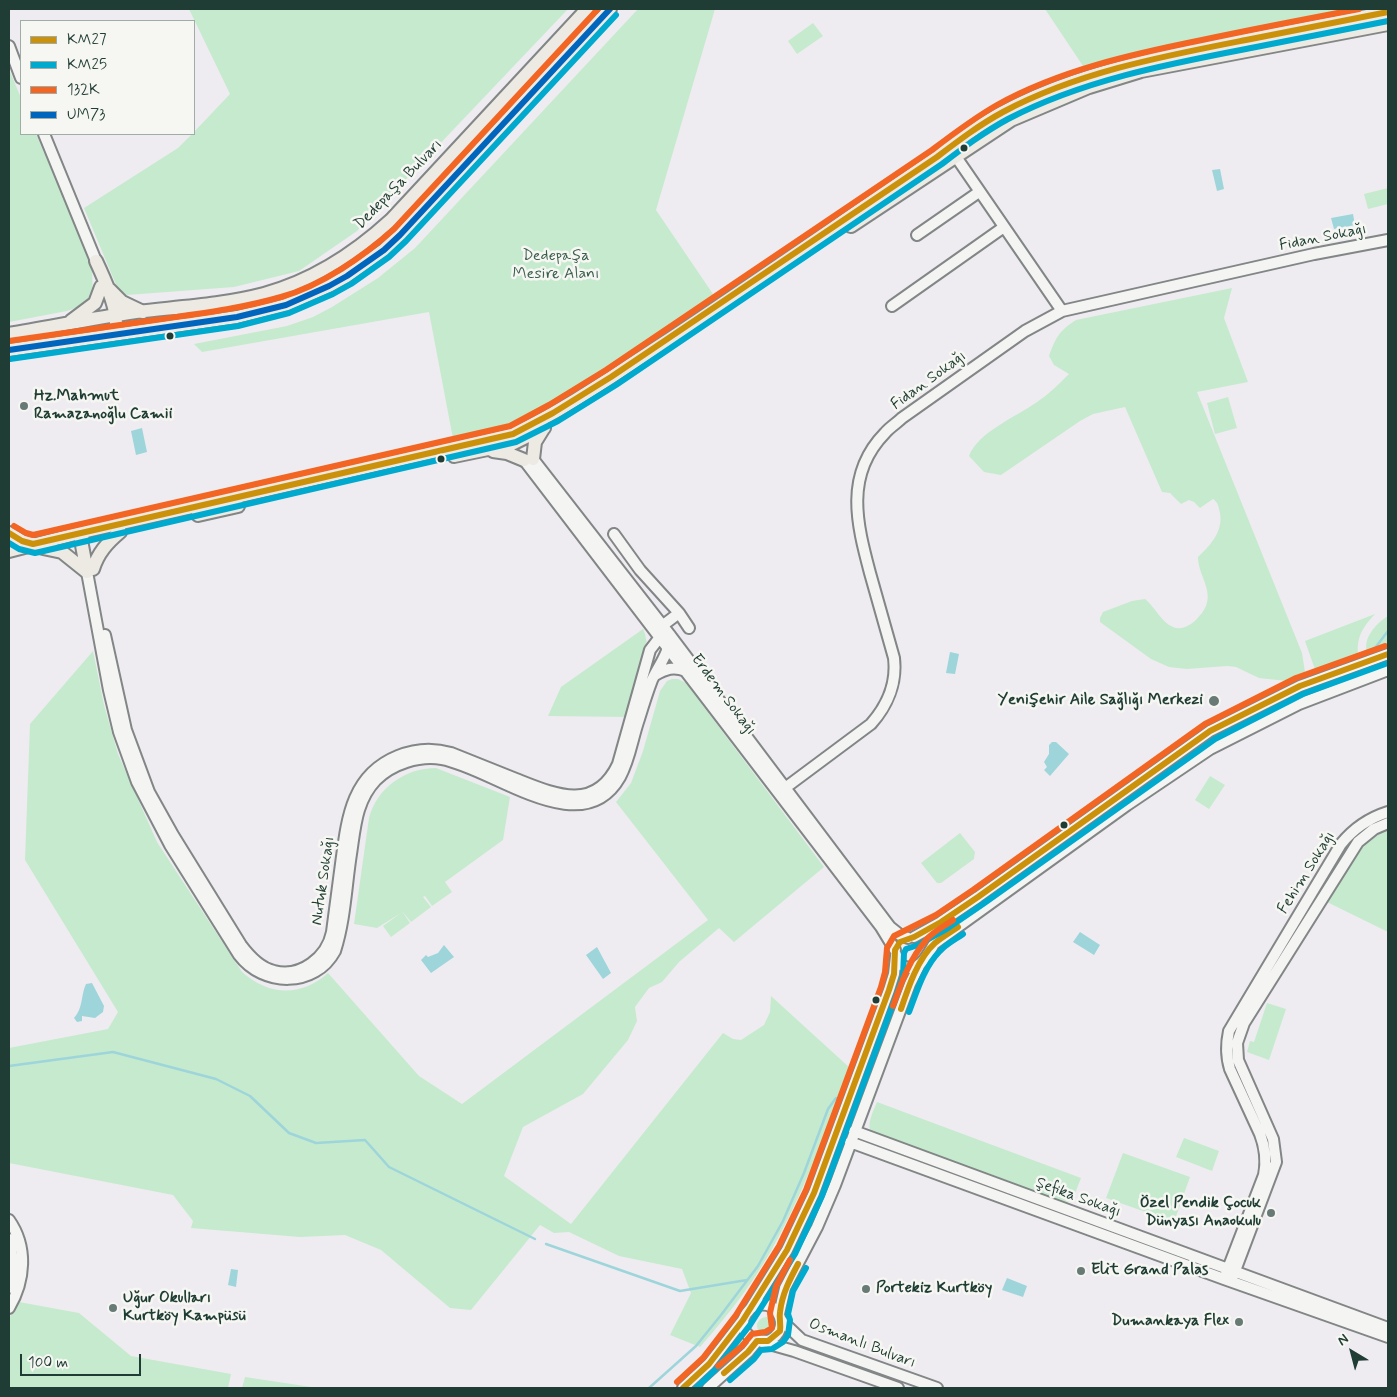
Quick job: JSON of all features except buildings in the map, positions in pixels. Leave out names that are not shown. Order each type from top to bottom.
[{"type":"main road","name":"Dedepaşa Bulvarı","points":[[9,334],[111,316],[211,304],[266,293],[309,277],[360,247],[391,220],[587,9]]},
{"type":"main road","name":"Dedepaşa Bulvarı","points":[[9,350],[260,312],[306,297],[347,276],[384,250],[400,236],[610,9]]},
{"type":"main road","points":[[84,537],[120,532],[482,451],[515,440],[545,427],[585,404],[952,152],[1011,106],[1055,88],[1121,66],[1388,12]]},
{"type":"main road","points":[[9,551],[84,537],[515,440],[660,345],[937,157],[952,152],[1011,120],[1089,87],[1141,71],[1388,24]]},
{"type":"main road","points":[[96,261],[111,316],[116,322],[113,335]]},
{"type":"main road","points":[[104,287],[122,302],[143,312]]},
{"type":"main road","points":[[66,324],[95,303],[104,287]]},
{"type":"main road","points":[[528,460],[535,442],[545,427]]},
{"type":"main road","points":[[515,440],[528,460]]},
{"type":"main road","points":[[482,451],[502,452],[528,460]]},
{"type":"main road","points":[[90,571],[105,546],[120,532]]},
{"type":"main road","points":[[9,533],[22,541],[62,552],[90,571]]},
{"type":"main road","points":[[84,537],[90,571]]},
{"type":"main road","points":[[9,559],[38,546]]},
{"type":"street","points":[[9,46],[20,75]]},
{"type":"street","points":[[44,135],[96,261]]},
{"type":"street","points":[[952,152],[1062,311]]},
{"type":"street","points":[[917,235],[979,192]]},
{"type":"street","points":[[892,306],[1004,227]]},
{"type":"street","name":"Fidan Sokağı","points":[[785,788],[871,724],[881,713],[893,684],[896,671],[894,658],[860,535],[857,517],[858,484],[873,448],[884,433],[902,418],[1025,332],[1062,311],[1314,254],[1388,240]]},
{"type":"street","name":"Erdem Sokağı","points":[[528,460],[662,626],[665,636]]},
{"type":"street","name":"Erdem Sokağı","points":[[528,460],[785,788],[890,926],[900,935],[911,938]]},
{"type":"street","points":[[614,534],[640,570],[679,613],[689,628]]},
{"type":"street","name":"Nutuk Sokağı","points":[[90,571],[126,730],[149,792],[241,946],[259,965],[280,972],[290,972],[306,967],[328,947],[332,932],[347,820],[354,798],[367,778],[386,761],[402,754],[419,750],[436,750],[451,753],[558,795],[588,794],[609,779],[618,764],[653,644],[665,636],[669,649],[655,675],[620,778],[608,791],[587,804],[563,805],[551,802],[441,759],[425,758],[407,762],[391,769],[380,777],[364,797],[356,820],[335,951],[326,964],[310,974],[291,979],[280,979],[260,973],[244,962],[170,845],[137,782],[120,732],[109,690],[90,571]]},
{"type":"street","points":[[662,626],[679,613]]},
{"type":"street","name":"Erdem Sokağı","points":[[669,649],[881,927],[896,953]]},
{"type":"street","points":[[683,1388],[709,1364],[744,1320],[787,1250],[814,1193],[889,990],[900,942],[941,922],[978,897],[1210,731],[1300,686],[1388,654]]},
{"type":"street","points":[[655,675],[675,667],[686,671]]},
{"type":"street","points":[[744,1320],[745,1332],[753,1340],[768,1341],[777,1335],[780,1330],[780,1317],[785,1288],[817,1226],[910,984],[934,944],[1083,836],[1210,749],[1305,701],[1388,670]]},
{"type":"street","points":[[1300,686],[1305,701]]},
{"type":"street","name":"Fehim Sokağı","points":[[1228,1281],[1276,1162],[1273,1140],[1239,1077],[1237,1052],[1239,1035],[1286,943],[1341,844],[1366,821],[1388,812]]},
{"type":"street","name":"Fehim Sokağı","points":[[1286,943],[1358,842],[1369,832],[1388,823]]},
{"type":"street","points":[[1074,828],[1083,836]]},
{"type":"street","points":[[978,897],[985,906]]},
{"type":"street","points":[[896,953],[897,960],[904,966],[913,968],[922,962],[926,950],[924,946],[911,938]]},
{"type":"street","name":"Şefika Sokağı","points":[[835,1134],[852,1138],[1232,1270],[1375,1327],[1388,1337]]},
{"type":"street","name":"Şefika Sokağı","points":[[852,1138],[1228,1281],[1375,1327],[1388,1328]]},
{"type":"street","points":[[9,1220],[20,1241],[22,1266],[17,1290],[9,1308]]},
{"type":"street","points":[[9,1239],[14,1268],[9,1288]]},
{"type":"street","points":[[751,1308],[761,1304],[767,1305],[780,1317]]},
{"type":"street","name":"Osmanlı Bulvarı","points":[[780,1317],[802,1340],[937,1388]]},
{"type":"street","points":[[708,1388],[760,1341]]},
{"type":"street","name":"Osmanlı Bulvarı","points":[[760,1341],[898,1388]]},
{"type":"green space","points":[[189,9],[568,9],[357,231],[299,271],[234,287],[127,295],[117,287],[84,208],[178,148],[191,135],[195,135],[195,131],[230,94]]},
{"type":"green space","name":"Dedepaşa Mesire Alanı","points":[[638,9],[715,9],[656,210],[715,297],[566,397],[533,416],[503,429],[454,444],[429,312],[202,352],[194,344],[287,326],[313,317],[378,278],[415,248]]},
{"type":"green space","points":[[1045,9],[1371,9],[1161,50],[1085,69]]},
{"type":"green space","points":[[813,23],[823,36],[797,54],[788,41]]},
{"type":"green space","points":[[9,69],[20,96],[20,135],[36,135],[80,236],[92,271],[93,294],[84,305],[67,311],[9,322]]},
{"type":"green space","points":[[1388,188],[1388,204],[1368,209],[1364,194]]},
{"type":"green space","points":[[1232,288],[1224,318],[1248,382],[1197,392],[1302,653],[1305,680],[1300,684],[1259,678],[1236,667],[1187,669],[1169,667],[1151,659],[1100,622],[1103,612],[1132,601],[1145,599],[1165,622],[1173,627],[1182,628],[1193,623],[1202,613],[1208,599],[1198,557],[1216,536],[1220,523],[1218,506],[1213,499],[1200,508],[1189,500],[1181,504],[1170,493],[1162,492],[1125,407],[1093,414],[1080,421],[1001,475],[984,472],[969,456],[974,447],[989,432],[1041,399],[1069,374],[1054,365],[1049,356],[1059,335],[1076,320]]},
{"type":"green space","points":[[1228,397],[1237,428],[1215,434],[1207,403]]},
{"type":"green space","points":[[1375,614],[1361,632],[1359,638],[1360,666],[1319,681],[1305,641]]},
{"type":"green space","points":[[1388,616],[1388,652],[1370,658],[1366,646],[1367,640],[1373,629]]},
{"type":"green space","points":[[643,629],[647,644],[627,717],[548,716],[561,687]]},
{"type":"green space","points":[[93,651],[104,705],[118,754],[157,842],[242,972],[263,986],[285,990],[296,990],[307,986],[318,981],[328,973],[419,1076],[462,1104],[708,920],[616,802],[631,783],[643,751],[660,691],[667,681],[672,679],[678,679],[686,683],[824,867],[734,942],[719,928],[679,962],[662,982],[649,988],[635,1007],[637,1021],[628,1040],[583,1094],[523,1127],[504,1176],[571,1224],[723,1033],[733,1039],[741,1040],[764,1025],[770,1012],[771,996],[850,1068],[826,1132],[779,1236],[743,1294],[700,1347],[670,1335],[691,1293],[682,1269],[619,1256],[569,1232],[554,1233],[540,1225],[471,1310],[450,1308],[381,1250],[345,1235],[300,1237],[191,1228],[193,1221],[173,1195],[9,1163],[9,1048],[108,1029],[118,1012],[25,860],[30,724]]},
{"type":"green space","points":[[436,768],[510,797],[503,840],[445,882],[452,892],[432,906],[425,896],[423,897],[431,907],[411,922],[402,911],[410,923],[391,937],[383,926],[401,913],[377,928],[354,924],[369,818],[373,807],[386,789],[403,776],[425,769]]},
{"type":"green space","points":[[1210,776],[1225,785],[1209,809],[1195,800]]},
{"type":"green space","points":[[1388,830],[1388,932],[1327,902],[1345,870],[1359,851],[1367,843]]},
{"type":"green space","points":[[960,833],[975,852],[974,859],[941,883],[937,883],[921,863]]},
{"type":"green space","points":[[1267,1003],[1286,1009],[1269,1060],[1247,1052],[1250,1041],[1254,1042]]},
{"type":"green space","points":[[877,1102],[1081,1178],[1074,1196],[1066,1204],[873,1135],[870,1123]]},
{"type":"green space","points":[[1184,1138],[1219,1151],[1212,1171],[1176,1157]]},
{"type":"green space","points":[[1123,1153],[1190,1177],[1174,1222],[1106,1198]]},
{"type":"green space","points":[[19,1302],[79,1313],[131,1356],[231,1374],[228,1388],[9,1388],[9,1318]]},
{"type":"green space","points":[[762,1317],[770,1317],[775,1322],[773,1333],[762,1335],[757,1330],[757,1322]]},
{"type":"green space","points":[[739,1338],[744,1346],[730,1356],[726,1352]]},
{"type":"green space","points":[[723,1353],[729,1360],[701,1388],[689,1388]]},
{"type":"green space","points":[[245,1377],[318,1388],[242,1388]]},
{"type":"water","points":[[1220,169],[1224,189],[1217,191],[1212,170]]},
{"type":"water","points":[[1353,214],[1355,225],[1334,229],[1331,218]]},
{"type":"water","points":[[142,428],[147,452],[136,455],[131,431]]},
{"type":"water","points":[[950,652],[959,654],[955,674],[946,673]]},
{"type":"water","points":[[1052,742],[1056,742],[1069,754],[1050,776],[1044,770],[1047,767],[1044,762],[1049,754],[1049,745]]},
{"type":"water","points":[[1080,932],[1100,945],[1094,955],[1073,942]]},
{"type":"water","points":[[444,945],[454,957],[431,973],[421,960],[426,955],[428,957],[438,953]]},
{"type":"water","points":[[597,947],[611,973],[603,979],[586,955]]},
{"type":"water","points":[[92,983],[104,1006],[103,1012],[95,1018],[82,1016],[82,1021],[77,1022],[74,1018],[79,1010],[84,988],[86,984]]},
{"type":"water","points":[[231,1269],[238,1270],[236,1287],[228,1285]]},
{"type":"water","points":[[1007,1278],[1027,1286],[1023,1297],[1002,1290]]},
{"type":"waterway","points":[[1375,648],[1388,631]]},
{"type":"waterway","points":[[9,1066],[113,1052],[216,1079],[250,1096],[289,1133],[316,1143],[365,1140],[389,1167],[535,1239]]},
{"type":"waterway","points":[[649,1388],[696,1346],[758,1266],[783,1221],[804,1173],[828,1109],[836,1098]]},
{"type":"waterway","points":[[546,1244],[680,1291],[747,1280]]},
{"type":"transit line","name":"132K","points":[[9,341],[234,308],[281,297],[311,286],[326,278],[356,259],[394,229],[598,9]]},
{"type":"transit line","name":"UM73","points":[[9,350],[237,317],[286,305],[347,276],[384,250],[400,235],[610,9]]},
{"type":"transit line","name":"132K","points":[[14,526],[33,535],[510,426],[549,405],[606,370],[972,121],[1021,93],[1071,73],[1123,57],[1359,9]]},
{"type":"transit line","name":"KM27","points":[[9,533],[22,541],[33,544],[513,434],[553,413],[611,377],[977,128],[1003,112],[1032,98],[1091,76],[1153,59],[1388,12]]},
{"type":"transit line","name":"KM25","points":[[10,359],[238,326],[289,313],[351,284],[389,257],[406,241],[616,15]]},
{"type":"transit line","name":"KM25","points":[[9,543],[19,549],[35,553],[516,442],[558,421],[616,385],[1008,119],[1066,94],[1157,67],[1388,21]]},
{"type":"transit line","name":"132K","points":[[677,1382],[703,1358],[736,1315],[779,1246],[806,1190],[881,987],[885,972],[887,948],[894,936],[936,915],[973,890],[1205,724],[1296,678],[1385,646]]},
{"type":"transit line","name":"KM27","points":[[683,1388],[709,1364],[743,1320],[787,1250],[814,1193],[889,990],[894,974],[895,950],[900,942],[914,937],[941,922],[978,897],[1210,731],[1300,686],[1388,654]]},
{"type":"transit line","name":"KM25","points":[[696,1388],[715,1370],[750,1325],[795,1254],[822,1196],[897,993],[903,976],[904,953],[906,949],[918,945],[945,930],[1215,739],[1303,694],[1388,663]]},
{"type":"transit line","name":"132K","points":[[893,1006],[899,988],[921,946],[933,934],[953,920]]},
{"type":"transit line","name":"KM27","points":[[901,1009],[914,974],[929,949],[958,927]]},
{"type":"transit line","name":"KM25","points":[[909,1012],[934,957],[942,948],[963,934]]},
{"type":"transit line","name":"132K","points":[[718,1366],[742,1346],[752,1334],[765,1332],[772,1328],[770,1313],[776,1286],[790,1260]]},
{"type":"transit line","name":"KM27","points":[[724,1373],[748,1352],[757,1341],[768,1341],[780,1331],[780,1314],[783,1299],[789,1281],[798,1264]]},
{"type":"transit line","name":"KM25","points":[[730,1380],[754,1359],[761,1350],[772,1349],[783,1342],[788,1335],[790,1320],[788,1314],[793,1291],[806,1268]]},
{"type":"place","name":"Hz.Mahmut Ramazanoğlu Camii","points":[[24,406]]},
{"type":"place","name":"Yenişehir Aile Sağlığı Merkezi","points":[[1214,701]]},
{"type":"place","name":"Özel Pendik Çocuk Dünyası Anaokulu","points":[[1271,1213]]},
{"type":"place","name":"Elit Grand Palas","points":[[1081,1271]]},
{"type":"place","name":"Portekiz Kurtköy","points":[[866,1289]]},
{"type":"place","name":"Uğur Okulları Kurtköy Kampüsü","points":[[113,1308]]},
{"type":"place","name":"Dumankaya Flex","points":[[1239,1322]]}]
